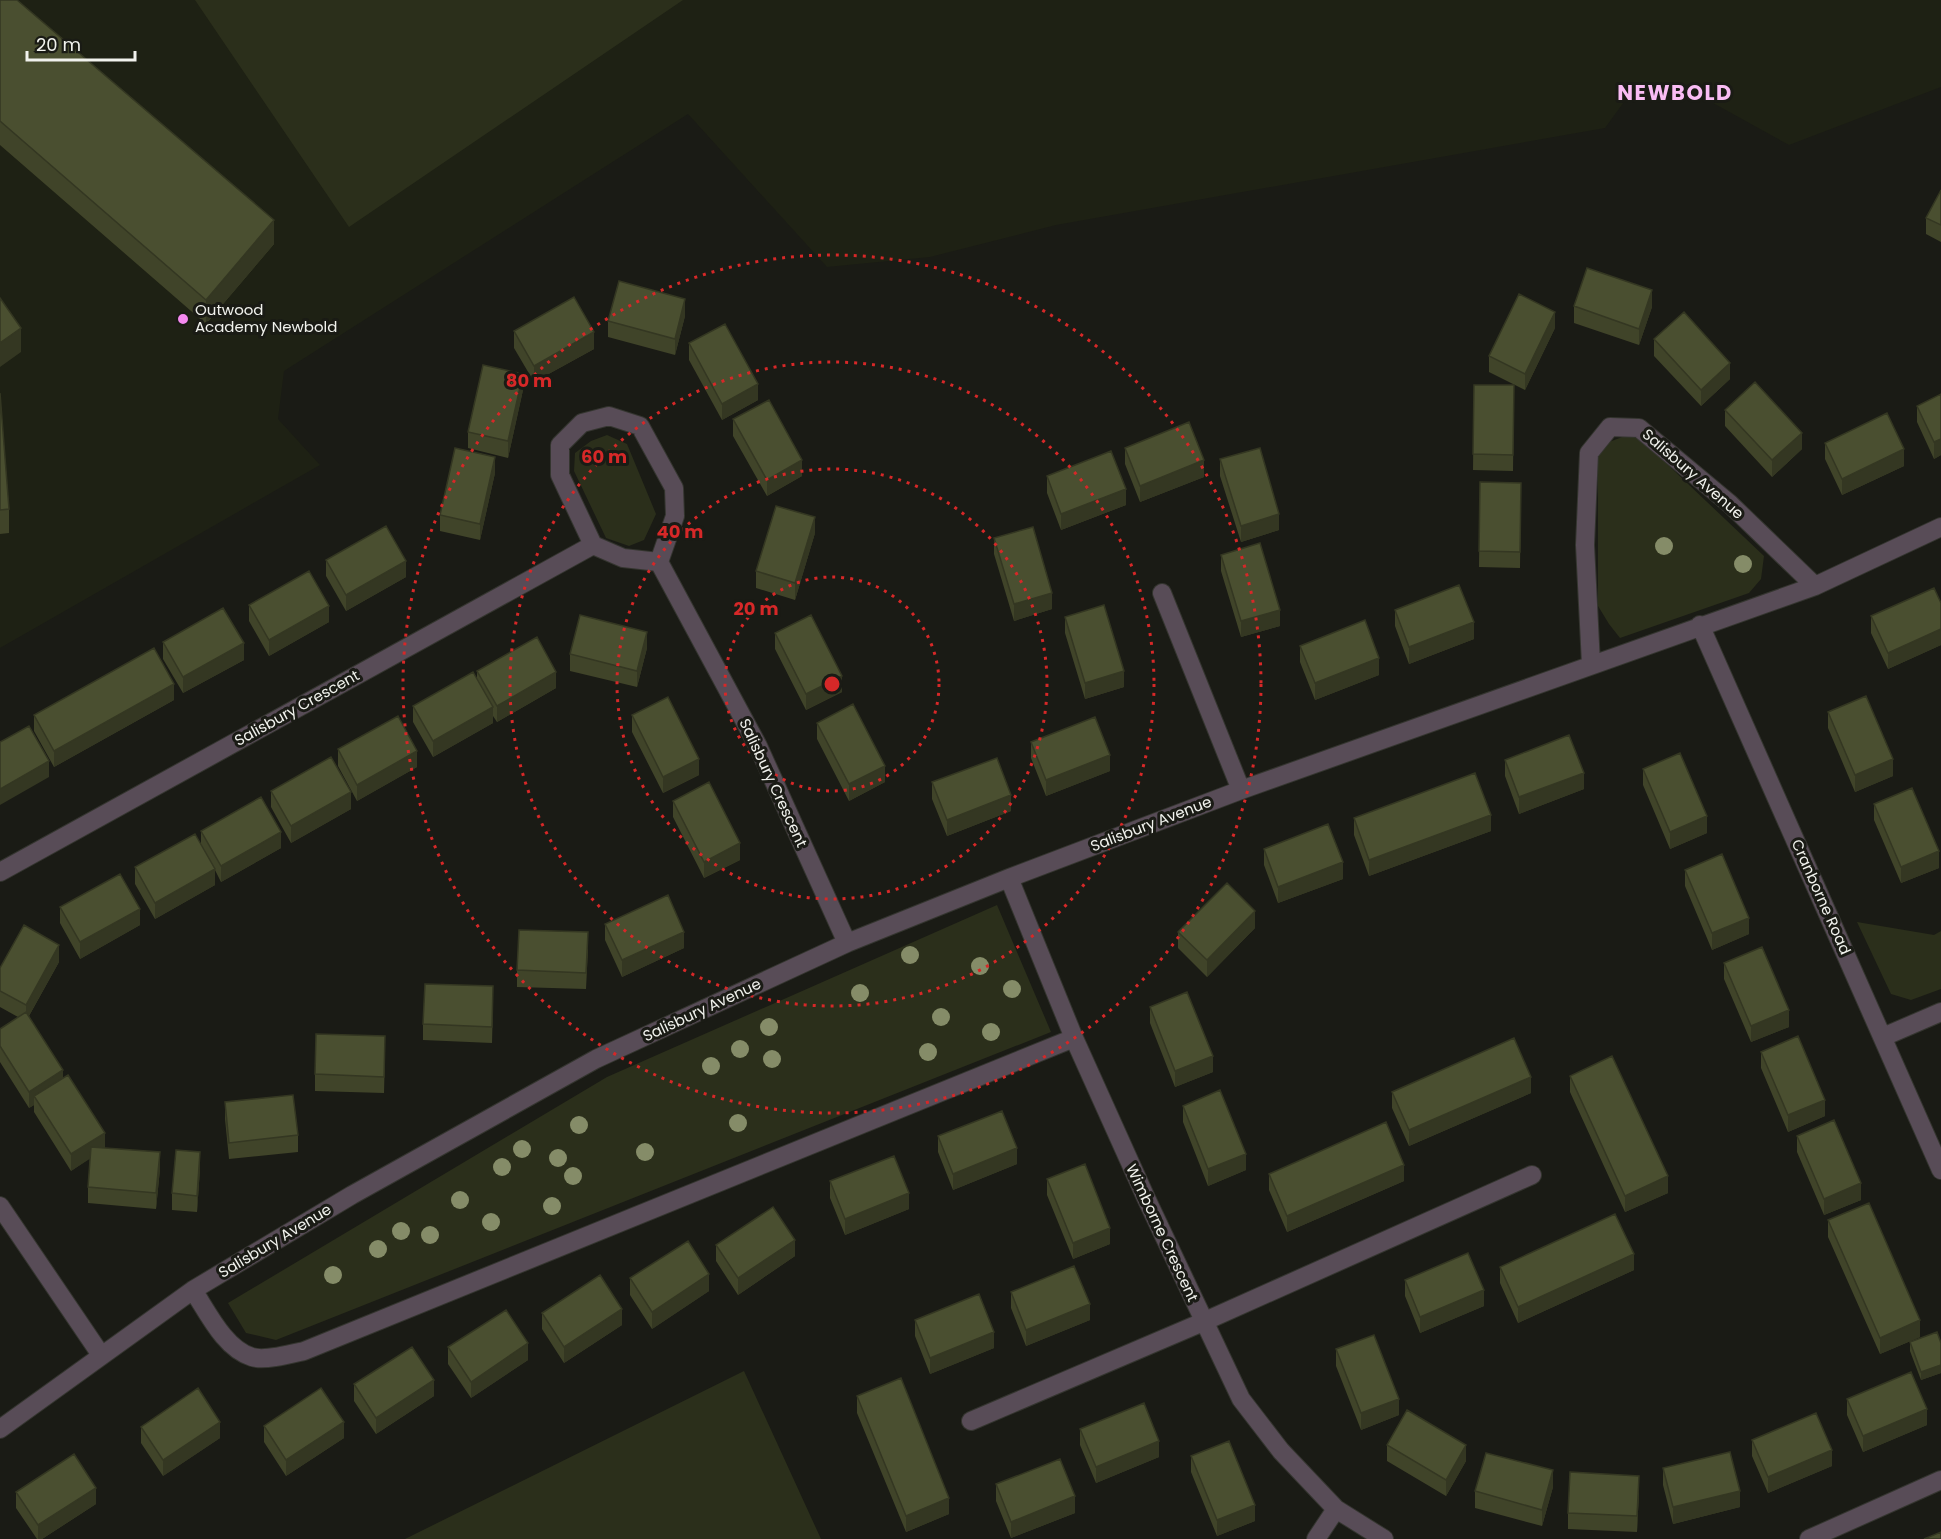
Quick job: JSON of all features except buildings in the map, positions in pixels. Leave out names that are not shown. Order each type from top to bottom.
[{"type":"street","points":[[609,416],[640,426],[674,488],[675,516],[659,562],[623,558],[593,545],[560,475],[561,446],[582,423],[609,416]]},
{"type":"street","name":"Salisbury Avenue","points":[[1591,664],[1585,545],[1589,453],[1610,427],[1639,428],[1730,504],[1815,586]]},
{"type":"street","name":"Salisbury Avenue","points":[[0,1429],[193,1290],[352,1195],[586,1064],[847,943],[1009,878],[1241,790],[1815,586],[1941,527]]},
{"type":"street","name":"Salisbury Crescent","points":[[0,872],[593,545]]},
{"type":"street","name":"Salisbury Crescent","points":[[659,562],[758,746],[847,943]]},
{"type":"street","points":[[1162,593],[1241,790]]},
{"type":"street","name":"Cranborne Road","points":[[1700,626],[1941,1170]]},
{"type":"street","name":"Wimborne Crescent","points":[[1009,878],[1074,1038],[1240,1399],[1281,1451],[1335,1509],[1384,1539]]},
{"type":"street","points":[[1882,1037],[1941,1012]]},
{"type":"street","points":[[193,1290],[227,1342],[253,1358],[304,1352],[1074,1038]]},
{"type":"street","points":[[971,1421],[1203,1322],[1532,1175]]},
{"type":"street","points":[[0,1206],[101,1355]]},
{"type":"street","points":[[1809,1539],[1941,1480]]},
{"type":"street","points":[[1316,1539],[1335,1509]]},
{"type":"shaded area","name":"Outwood Academy Newbold","points":[[0,0],[1941,0],[1941,87],[1789,145],[1675,82],[1624,102],[1605,128],[1056,225],[930,257],[827,267],[688,114],[284,371],[278,419],[320,465],[0,648]]},
{"type":"shaded area","points":[[195,0],[683,0],[349,227]]},
{"type":"shaded area","points":[[1630,434],[1648,446],[1764,556],[1761,579],[1749,593],[1620,638],[1598,606],[1598,457],[1604,444]]},
{"type":"shaded area","points":[[607,435],[627,444],[656,514],[644,540],[629,546],[606,538],[574,471],[575,453],[591,441]]},
{"type":"shaded area","points":[[997,905],[1051,1032],[276,1340],[246,1333],[228,1303],[607,1077]]},
{"type":"shaded area","points":[[1857,922],[1934,935],[1941,931],[1941,989],[1911,1000],[1891,994]]},
{"type":"shaded area","points":[[744,1371],[821,1539],[405,1539]]},
{"type":"place","name":"Outwood Academy Newbold","points":[[183,319]]},
{"type":"district","name":"NEWBOLD","points":[[1675,93]]}]
